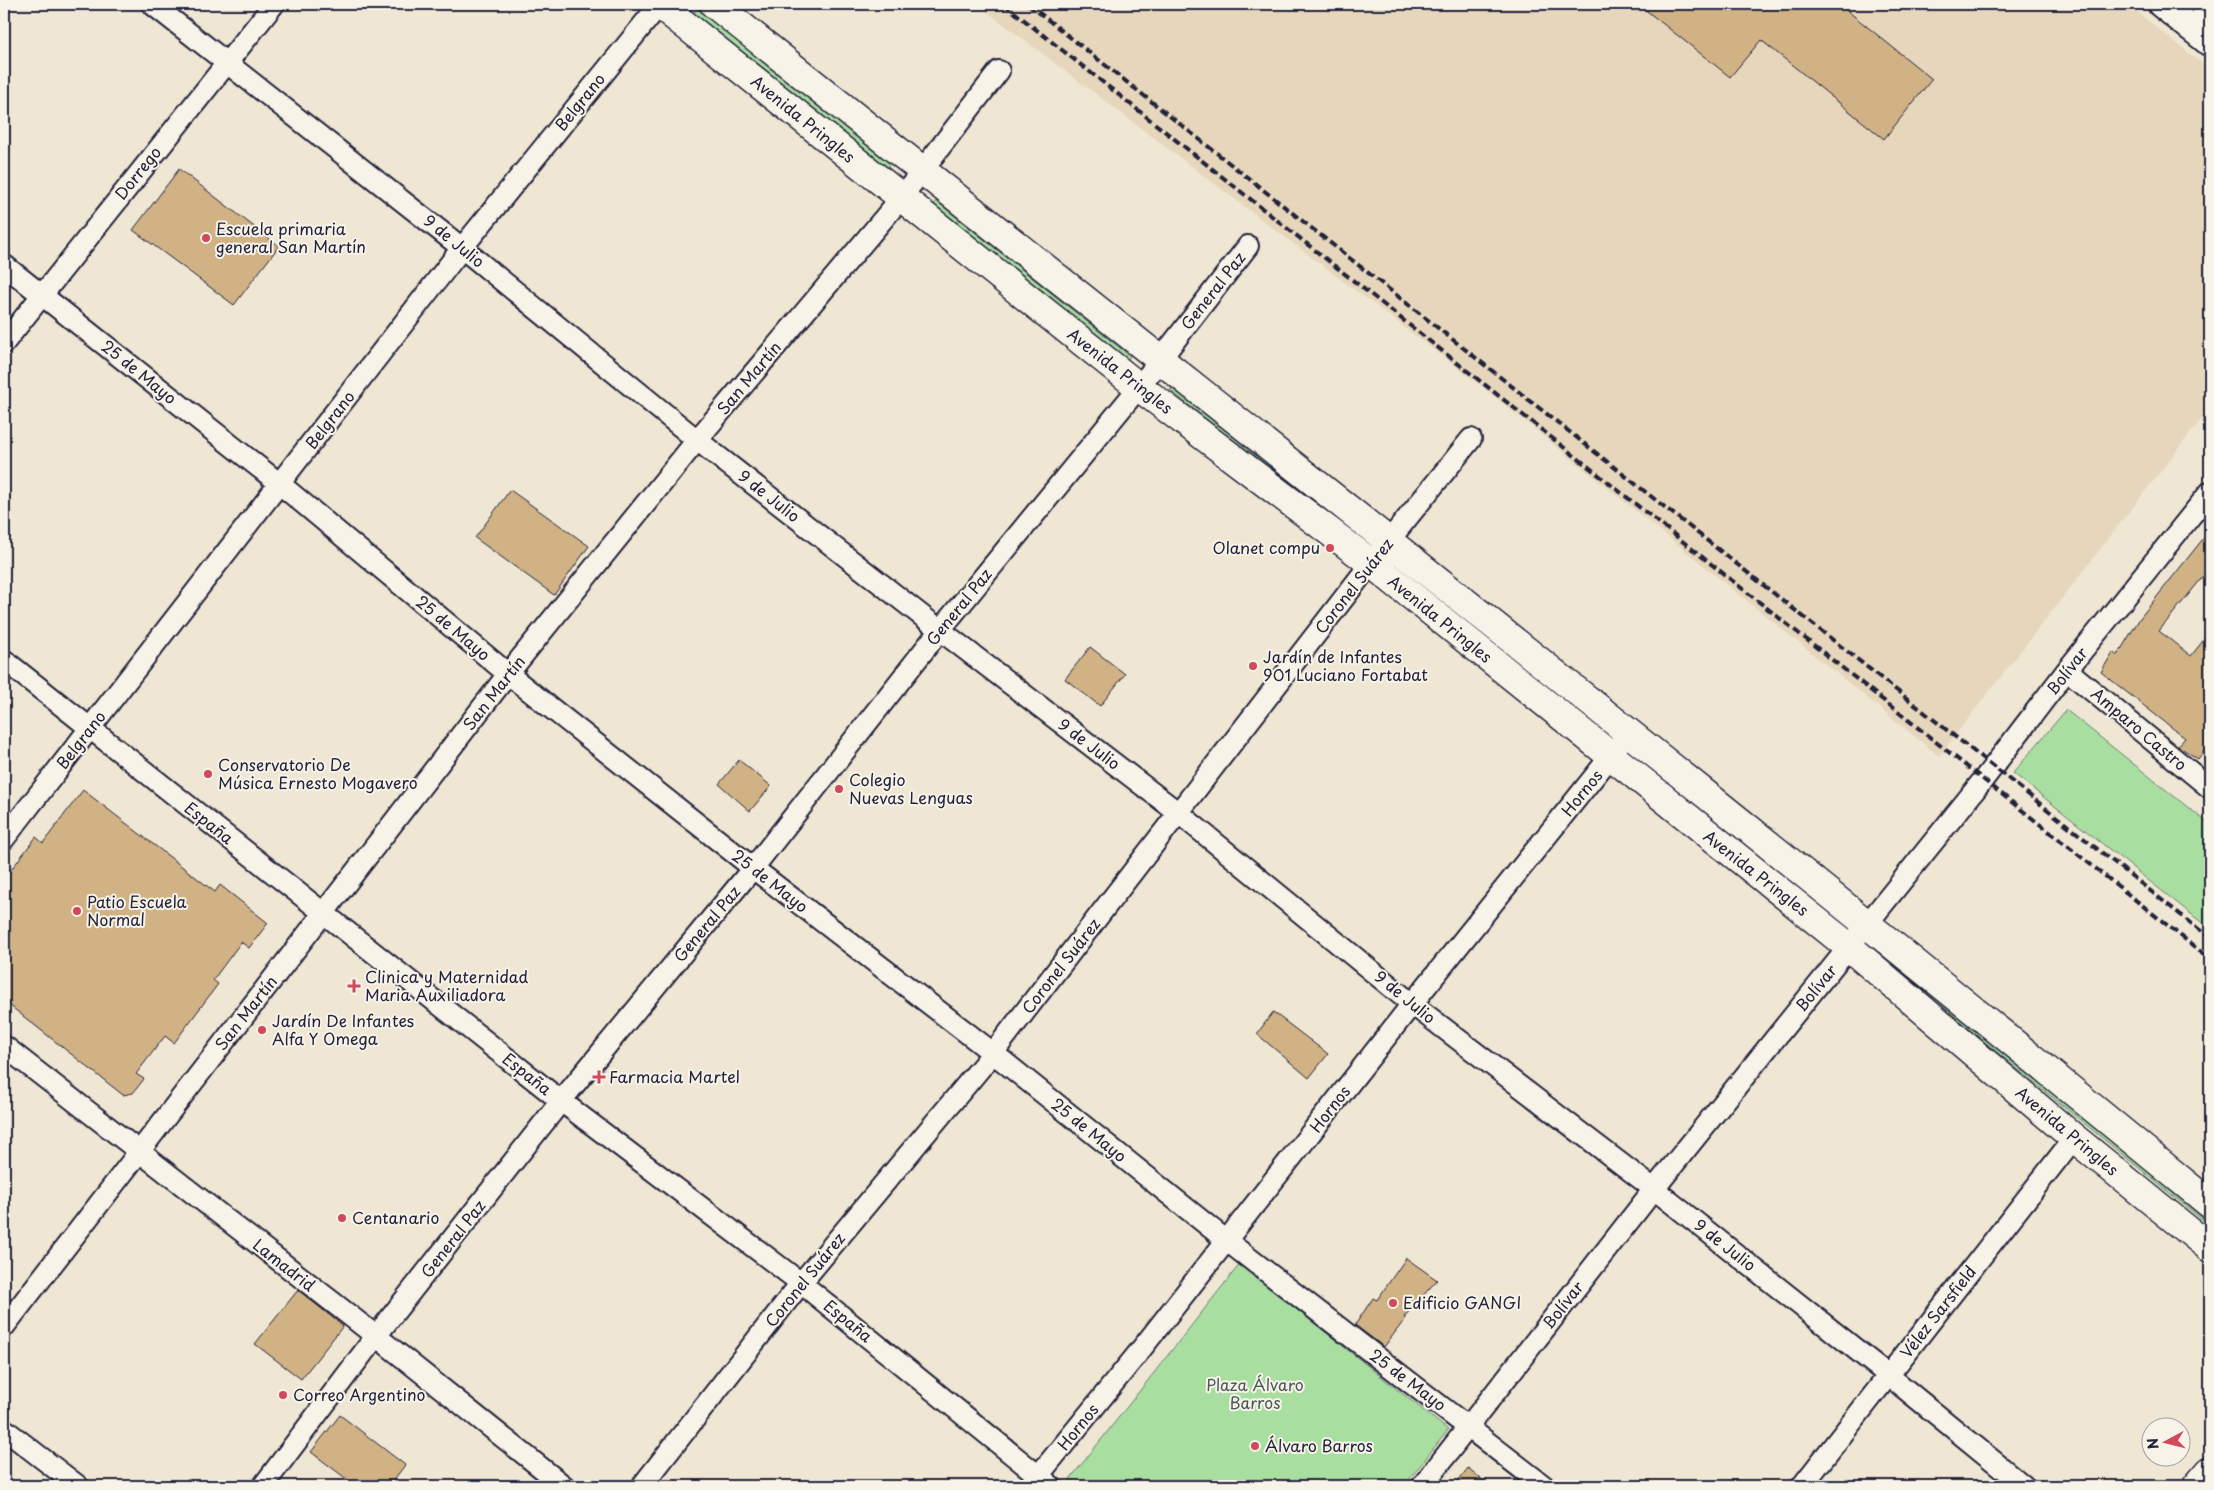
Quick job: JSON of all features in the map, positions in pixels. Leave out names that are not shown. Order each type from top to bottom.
[{"type":"main road","name":"Avenida Pringles","points":[[659,4],[1139,387],[1371,564],[1849,947],[2074,1138],[2210,1248]]},
{"type":"main road","name":"Avenida Pringles","points":[[714,4],[1390,540],[1868,923],[2210,1204]]},
{"type":"main road","points":[[2198,1486],[2210,1471]]},
{"type":"street","name":"9 de Julio","points":[[152,4],[462,248],[697,440],[1180,814],[1412,1004],[1654,1189],[2024,1486]]},
{"type":"street","name":"Dorrego","points":[[4,344],[274,4]]},
{"type":"street","name":"Belgrano","points":[[4,839],[462,248],[659,4]]},
{"type":"street","points":[[2161,4],[2201,36],[2210,5]]},
{"type":"street","name":"San Martín","points":[[4,1327],[508,674],[697,440],[901,198],[999,71]]},
{"type":"street","name":"General Paz","points":[[263,1486],[376,1336],[561,1101],[753,868],[940,630],[1139,387],[1159,358],[1248,246]]},
{"type":"street","name":"25 de Mayo","points":[[4,265],[280,484],[508,674],[753,868],[993,1053],[1227,1241],[1469,1426],[1544,1486]]},
{"type":"street","name":"Coronel Suárez","points":[[642,1486],[801,1283],[993,1053],[1180,814],[1371,564],[1471,439]]},
{"type":"street","name":"Bolívar","points":[[1422,1486],[1654,1189],[1983,780],[2067,670],[2210,492]]},
{"type":"street","name":"España","points":[[4,660],[561,1101],[801,1283],[1039,1483]]},
{"type":"street","name":"Amparo Castro","points":[[2067,670],[2210,788]]},
{"type":"street","name":"Hornos","points":[[1039,1483],[1412,1004],[1610,757],[1628,731]]},
{"type":"street","name":"Lamadrid","points":[[4,1046],[376,1336],[564,1486]]},
{"type":"street","name":"Vélez Sarsfield","points":[[1802,1486],[2074,1138]]},
{"type":"street","points":[[4,1429],[78,1486]]},
{"type":"shaded area","points":[[977,4],[2127,4],[2210,70],[2210,408],[1939,756],[1479,384]]},
{"type":"green space","points":[[697,8],[891,163],[886,169],[693,14]]},
{"type":"green space","points":[[936,201],[1130,356],[1125,363],[932,208]]},
{"type":"green space","points":[[1175,384],[1369,539],[1364,545],[1170,390]]},
{"type":"green space","points":[[2066,710],[2210,825],[2210,929],[2013,773]]},
{"type":"green space","points":[[1640,756],[1834,911],[1829,917],[1635,762]]},
{"type":"green space","points":[[1888,952],[2210,1216],[2210,1226],[1883,959]]},
{"type":"green space","name":"Plaza Álvaro Barros","points":[[1240,1264],[1448,1430],[1404,1486],[1079,1486],[1070,1479]]},
{"type":"building","points":[[1638,4],[1839,4],[1932,79],[1884,139],[1761,40],[1730,77]]},
{"type":"building","name":"Escuela primaria general San Martín","points":[[179,169],[279,246],[234,305],[133,230]]},
{"type":"building","points":[[510,490],[589,546],[554,595],[475,538]]},
{"type":"building","points":[[2210,530],[2210,568],[2159,631],[2191,656],[2210,632],[2210,743],[2198,759],[2178,746],[2185,738],[2101,672],[2113,652],[2117,656],[2140,618]]},
{"type":"building","points":[[1090,647],[1125,674],[1100,706],[1065,679]]},
{"type":"building","points":[[739,760],[771,786],[750,811],[719,784]]},
{"type":"building","points":[[83,790],[215,892],[220,885],[268,923],[249,948],[241,942],[213,980],[218,984],[174,1043],[165,1036],[136,1074],[144,1079],[133,1093],[123,1095],[4,1001],[4,879],[36,837],[43,843]]},
{"type":"building","points":[[1273,1012],[1328,1054],[1309,1078],[1257,1034]]},
{"type":"building","name":"Edificio GANGI","points":[[1406,1258],[1437,1280],[1404,1317],[1406,1318],[1384,1347],[1355,1325],[1373,1298],[1377,1300]]},
{"type":"building","points":[[298,1290],[343,1326],[301,1379],[255,1344]]},
{"type":"building","points":[[340,1415],[405,1465],[389,1486],[343,1486],[348,1480],[311,1452]]},
{"type":"building","points":[[1468,1468],[1490,1486],[1454,1486]]},
{"type":"railway","points":[[1004,4],[2210,959]]},
{"type":"railway","points":[[1028,4],[2210,938]]},
{"type":"place","name":"Escuela primaria general San Martín","points":[[206,238]]},
{"type":"place","name":"Olanet compu","points":[[1330,548]]},
{"type":"place","name":"Jardín de Infantes 901 Luciano Fortabat","points":[[1253,666]]},
{"type":"place","name":"Conservatorio De Música Ernesto Mogavero","points":[[208,774]]},
{"type":"place","name":"Colegio Nuevas Lenguas","points":[[839,789]]},
{"type":"place","name":"Patio Escuela Normal","points":[[77,911]]},
{"type":"place","name":"Clinica y Maternidad Maria Auxiliadora","points":[[354,986]]},
{"type":"place","name":"Jardín De Infantes Alfa Y Omega","points":[[262,1030]]},
{"type":"place","name":"Farmacia Martel","points":[[599,1077]]},
{"type":"place","name":"Centanario","points":[[342,1218]]},
{"type":"place","name":"Edificio GANGI","points":[[1393,1303]]},
{"type":"place","name":"Correo Argentino","points":[[283,1395]]},
{"type":"place","name":"Álvaro Barros","points":[[1255,1446]]}]
